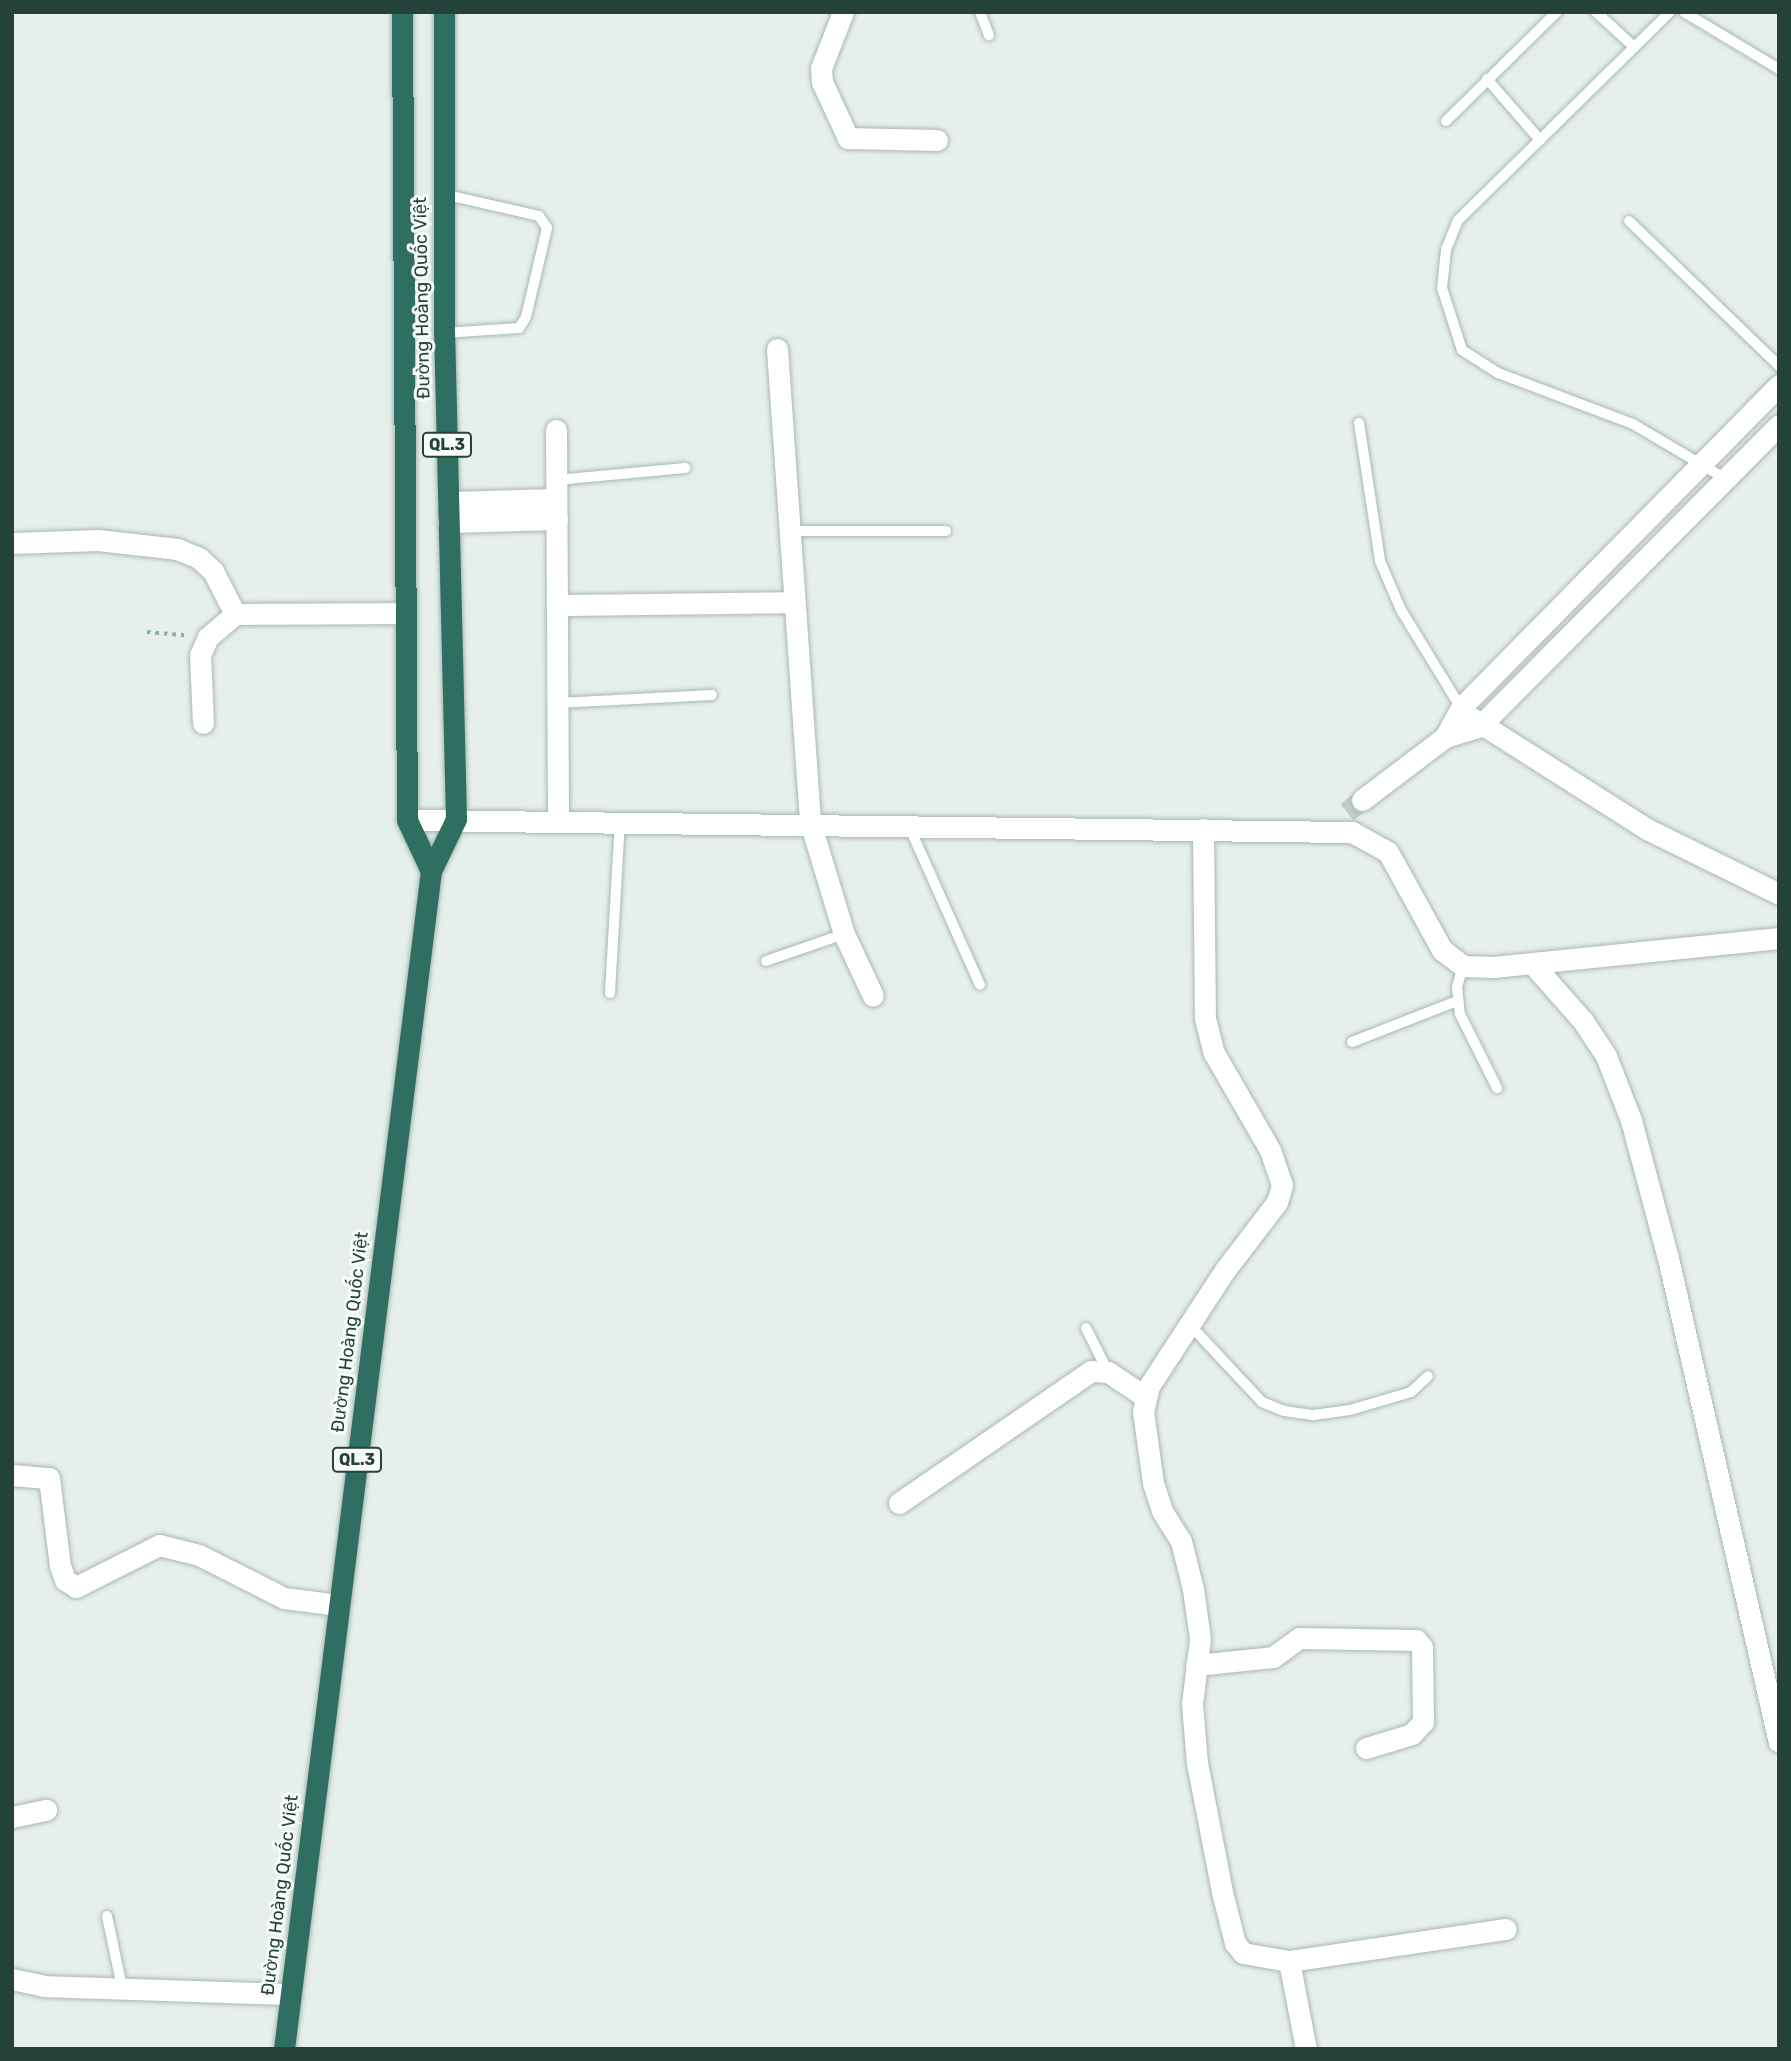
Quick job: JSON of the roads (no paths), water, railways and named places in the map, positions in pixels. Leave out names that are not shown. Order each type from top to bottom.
[{"type":"highway","name":"Đường Hoàng Quốc Việt","points":[[402,12],[407,820],[430,871]]},
{"type":"highway","name":"Đường Hoàng Quốc Việt","points":[[284,2049],[430,871],[456,820],[444,333],[444,12]]},
{"type":"street","points":[[843,12],[821,68],[822,82],[848,138],[937,140]]},
{"type":"street","points":[[777,349],[810,822],[844,934],[873,996]]},
{"type":"street","points":[[1328,832],[1354,806],[1437,741],[1461,708],[1779,385]]},
{"type":"street","points":[[1437,741],[1480,726],[1779,425]]},
{"type":"street","points":[[556,430],[558,820]]},
{"type":"street","points":[[448,512],[556,500]]},
{"type":"street","points":[[12,543],[98,540],[177,549],[199,558],[213,570],[235,614]]},
{"type":"street","points":[[557,605],[794,602]]},
{"type":"street","points":[[203,723],[200,655],[208,637],[235,614],[405,613]]},
{"type":"street","points":[[1461,708],[1480,726],[1647,829],[1779,894]]},
{"type":"street","points":[[407,820],[810,822],[1352,832],[1388,852],[1442,950],[1463,966],[1602,957],[1779,938]]},
{"type":"street","points":[[1203,830],[1205,1018],[1214,1054],[1270,1150],[1282,1185],[1277,1202],[1189,1324],[1144,1396],[1153,1483],[1162,1511],[1181,1541],[1193,1589],[1200,1639],[1192,1704],[1197,1763],[1235,1943],[1243,1953],[1289,1961],[1506,1928]]},
{"type":"street","points":[[1532,963],[1583,1021],[1606,1056],[1631,1120],[1668,1258],[1779,1741]]},
{"type":"street","points":[[899,1503],[1091,1371],[1108,1373],[1144,1396]]},
{"type":"street","points":[[12,1475],[49,1478],[60,1566],[65,1580],[76,1587],[159,1545],[199,1555],[284,1598],[339,1605]]},
{"type":"street","points":[[1195,1665],[1273,1657],[1299,1638],[1416,1640],[1422,1647],[1423,1722],[1412,1734],[1366,1748]]},
{"type":"street","points":[[12,1817],[46,1810]]},
{"type":"street","points":[[1289,1961],[1306,2049]]},
{"type":"street","points":[[12,1979],[44,1986],[291,1994]]},
{"type":"lane","points":[[980,12],[989,35]]},
{"type":"lane","points":[[1446,121],[1557,12]]},
{"type":"lane","points":[[1596,12],[1634,47]]},
{"type":"lane","points":[[1670,12],[1458,220],[1446,250],[1442,288],[1462,350],[1498,373],[1633,425],[1726,480]]},
{"type":"lane","points":[[1684,12],[1779,69]]},
{"type":"lane","points":[[1487,79],[1540,140]]},
{"type":"lane","points":[[443,194],[539,216],[547,229],[526,317],[519,328],[444,333]]},
{"type":"lane","points":[[1629,222],[1779,366]]},
{"type":"lane","points":[[1359,423],[1380,561],[1401,610],[1461,708]]},
{"type":"lane","points":[[556,500],[685,468]]},
{"type":"lane","points":[[789,531],[946,531]]},
{"type":"lane","points":[[558,703],[712,695]]},
{"type":"lane","points":[[610,993],[620,821]]},
{"type":"lane","points":[[908,824],[979,985]]},
{"type":"lane","points":[[766,961],[844,934]]},
{"type":"lane","points":[[1463,966],[1457,1001],[1497,1088]]},
{"type":"lane","points":[[1352,1042],[1457,1001]]},
{"type":"lane","points":[[1189,1324],[1262,1402],[1284,1411],[1314,1415],[1350,1410],[1411,1392],[1428,1376]]},
{"type":"lane","points":[[1086,1328],[1108,1373]]},
{"type":"lane","points":[[107,1916],[122,1987]]},
{"type":"tunnel","points":[[1347,812],[1362,800]]}]
